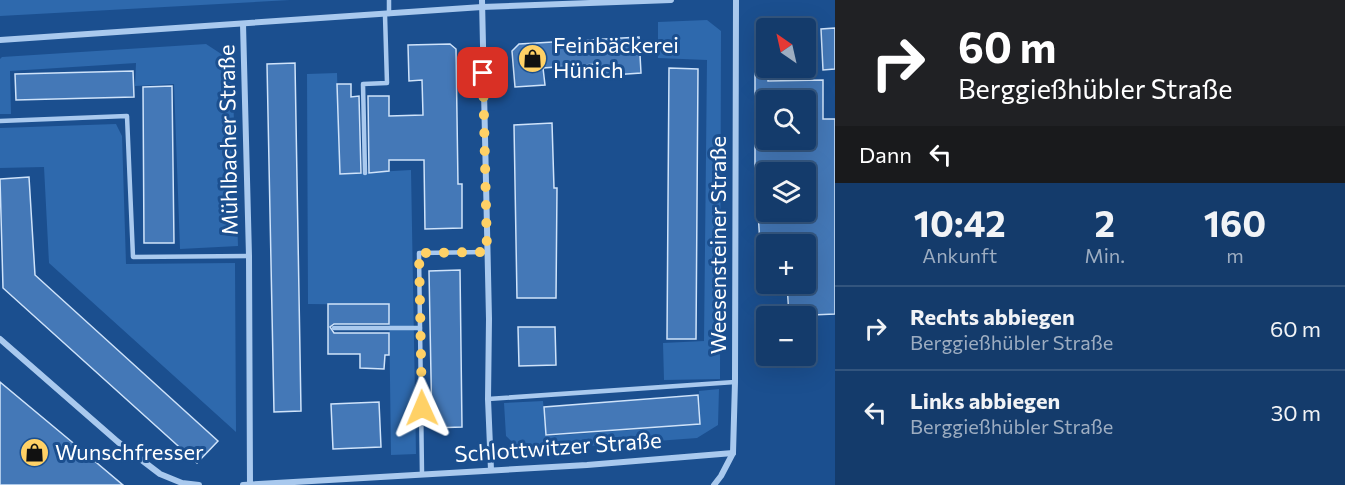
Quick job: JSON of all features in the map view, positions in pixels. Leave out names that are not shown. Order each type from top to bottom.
[{"type":"street","points":[[0,40],[387,14],[482,4],[671,0]]},
{"type":"street","name":"Weesensteiner Straße","points":[[714,485],[733,453],[736,0]]},
{"type":"street","points":[[482,4],[491,470]]},
{"type":"street","name":"Mühlbacher Straße","points":[[243,24],[249,256],[250,485]]},
{"type":"street","points":[[0,339],[118,442],[160,474],[182,483],[199,485]]},
{"type":"street","name":"Schlottwitzer Straße","points":[[243,485],[733,453]]},
{"type":"lane","points":[[365,173],[363,84],[387,82],[388,0]]},
{"type":"lane","name":"Mühlbacher Straße","points":[[0,121],[127,116],[133,257],[249,256]]},
{"type":"lane","points":[[422,474],[419,253],[487,252]]},
{"type":"lane","points":[[334,328],[420,328]]},
{"type":"lane","points":[[488,399],[735,382]]},
{"type":"shaded area","points":[[0,0],[290,0],[0,16]]},
{"type":"shaded area","points":[[707,20],[721,31],[720,379],[664,380],[663,343],[704,341],[707,60],[658,58],[658,22]]},
{"type":"shaded area","points":[[206,44],[232,61],[238,246],[180,249],[174,84],[135,86],[136,63],[10,71],[11,114],[0,114],[0,59],[2,57]]},
{"type":"shaded area","points":[[337,73],[340,174],[411,170],[416,454],[391,455],[389,305],[308,304],[307,74]]},
{"type":"shaded area","points":[[116,124],[122,136],[126,264],[235,263],[236,432],[49,263],[44,167],[0,168],[0,128]]},
{"type":"shaded area","points":[[719,389],[718,425],[697,438],[522,451],[506,436],[504,403],[543,401],[546,436],[700,425],[699,391]]},
{"type":"building","points":[[835,28],[835,69],[823,70],[821,29]]},
{"type":"building","points":[[639,37],[641,73],[598,76],[597,64],[543,68],[545,85],[515,87],[512,51],[519,44]]},
{"type":"building","points":[[450,44],[456,49],[458,184],[462,184],[462,228],[425,229],[424,160],[389,160],[389,171],[369,173],[368,96],[389,96],[389,116],[423,115],[422,80],[409,81],[408,45]]},
{"type":"building","points":[[295,63],[301,411],[274,412],[267,64]]},
{"type":"building","points":[[669,68],[698,69],[696,339],[667,339]]},
{"type":"building","points":[[755,68],[756,78],[768,78],[768,81],[823,80],[823,119],[835,119],[835,314],[816,315],[816,306],[788,306],[788,294],[816,294],[816,234],[759,234],[759,222],[816,222],[816,162],[756,162],[756,172],[755,140],[756,150],[816,150],[816,90],[756,90],[755,100]]},
{"type":"building","points":[[133,71],[134,97],[16,100],[15,74]]},
{"type":"building","points":[[337,84],[351,84],[351,97],[359,96],[361,173],[340,174]]},
{"type":"building","points":[[172,86],[174,243],[144,243],[143,87]]},
{"type":"building","points":[[552,123],[554,188],[557,188],[556,298],[517,298],[514,125]]},
{"type":"building","points":[[29,177],[35,275],[218,441],[197,463],[3,288],[0,179]]},
{"type":"building","points":[[460,270],[462,427],[432,428],[429,271]]},
{"type":"building","points":[[328,304],[389,304],[389,324],[334,324],[330,327],[334,333],[389,333],[389,355],[385,355],[384,369],[360,368],[360,354],[328,354]]},
{"type":"building","points":[[518,327],[555,327],[556,365],[519,366]]},
{"type":"building","points":[[0,382],[72,442],[123,485],[0,485]]},
{"type":"building","points":[[698,395],[700,424],[546,435],[544,407]]},
{"type":"building","points":[[379,402],[381,447],[333,449],[331,404]]},
{"type":"place","name":"Feinbäckerei Hünich","points":[[532,58]]},
{"type":"place","name":"Wunschfresser","points":[[34,452]]},
{"type":"route","points":[[422,408],[419,253],[487,252],[483,73]]}]
